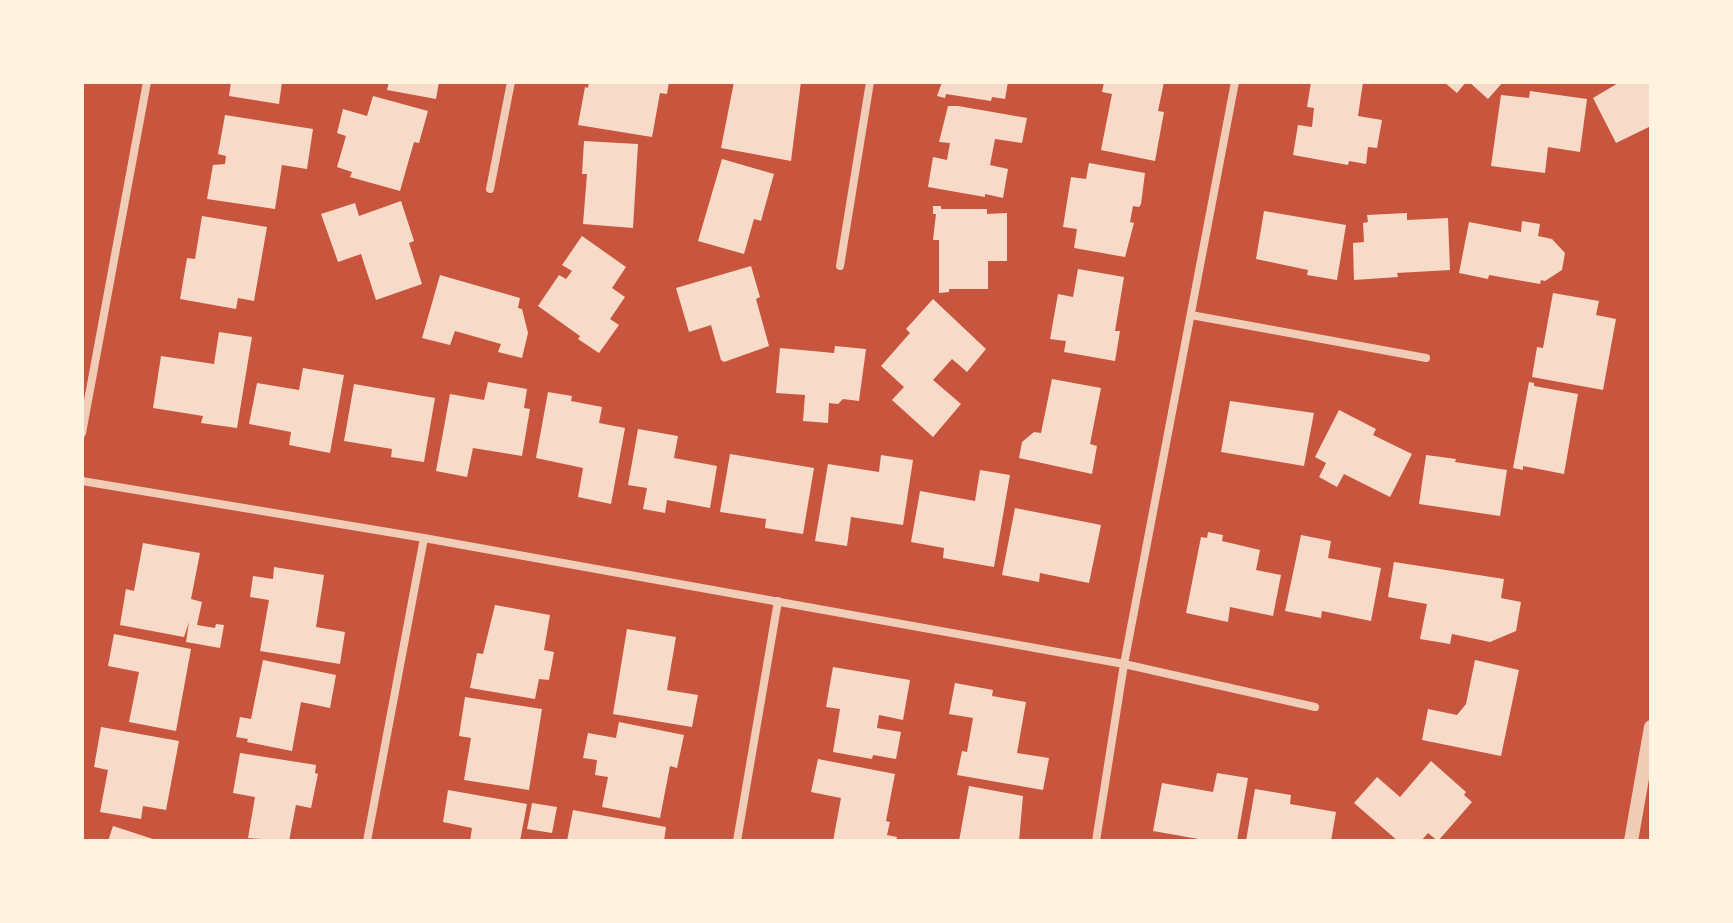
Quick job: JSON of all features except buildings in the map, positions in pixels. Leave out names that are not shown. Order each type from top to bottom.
[{"type":"street","points":[[82,433],[147,82]]},
{"type":"street","points":[[490,189],[511,82]]},
{"type":"street","points":[[840,266],[870,82]]},
{"type":"street","points":[[1096,841],[1124,664],[1235,82]]},
{"type":"street","points":[[1191,315],[1426,358]]},
{"type":"street","points":[[82,481],[424,538],[1124,664],[1315,707]]},
{"type":"street","points":[[367,841],[424,538]]},
{"type":"street","points":[[737,841],[778,601]]},
{"type":"street","points":[[1631,841],[1651,727]]}]
